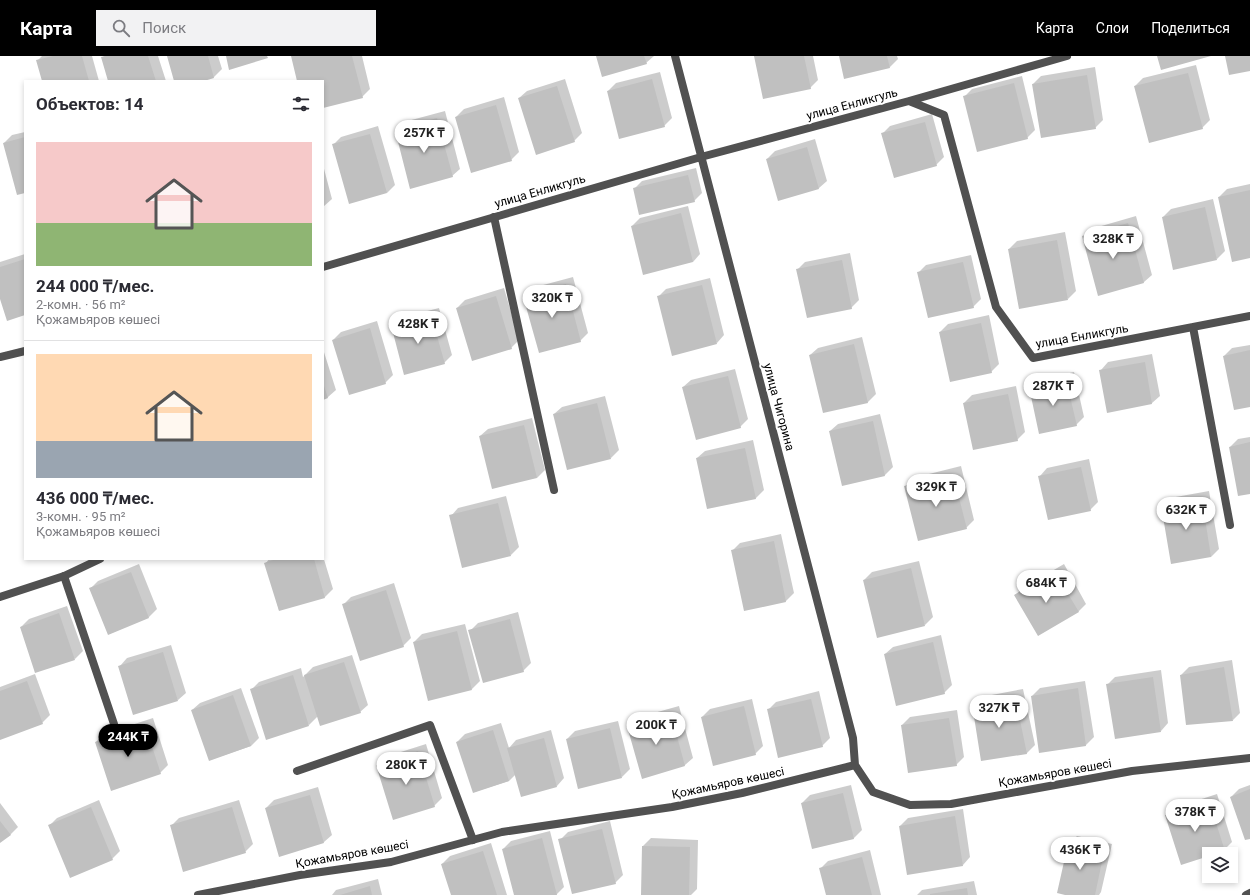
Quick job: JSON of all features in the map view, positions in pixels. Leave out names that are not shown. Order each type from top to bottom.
[{"type":"street","name":"улица Чигорина","points":[[675,56],[853,738],[855,765]]},
{"type":"street","points":[[909,101],[1067,56]]},
{"type":"street","name":"улица Енликгуль","points":[[324,267],[701,157],[909,101],[944,115],[996,307],[1033,358],[1250,316]]},
{"type":"street","points":[[494,217],[554,490]]},
{"type":"street","points":[[1192,327],[1230,525]]},
{"type":"street","points":[[0,357],[24,351]]},
{"type":"street","points":[[0,597],[64,576],[98,560]]},
{"type":"street","points":[[64,576],[114,724]]},
{"type":"street","points":[[297,771],[430,725],[473,840]]},
{"type":"street","name":"Қожамьяров көшесі","points":[[198,895],[300,875],[391,862],[502,832],[680,806],[742,793],[855,765],[873,792],[910,805],[951,804],[1132,771],[1250,758]]},
{"type":"street","points":[[1246,895],[1250,893]]},
{"type":"building","points":[[53,56],[82,56],[89,80],[42,80],[36,60]]},
{"type":"building","points":[[148,56],[156,80],[108,80],[101,57]]},
{"type":"building","points":[[167,56],[208,56],[214,78],[207,80],[174,80]]},
{"type":"building","points":[[226,56],[267,56],[268,58],[229,70]]},
{"type":"building","points":[[291,56],[352,56],[363,98],[324,108],[324,80],[297,80]]},
{"type":"building","points":[[596,56],[644,56],[647,64],[602,77]]},
{"type":"building","points":[[754,56],[804,56],[811,89],[763,99]]},
{"type":"building","points":[[839,56],[887,56],[890,68],[844,79]]},
{"type":"building","points":[[1157,56],[1211,56],[1161,70]]},
{"type":"building","points":[[1225,56],[1250,56],[1250,71],[1229,75]]},
{"type":"building","points":[[1188,73],[1203,129],[1149,143],[1134,86]]},
{"type":"building","points":[[1087,75],[1096,129],[1041,138],[1032,84]]},
{"type":"building","points":[[652,79],[665,127],[619,139],[607,91]]},
{"type":"building","points":[[1014,83],[1028,139],[977,152],[963,96]]},
{"type":"building","points":[[557,86],[575,142],[536,155],[518,98]]},
{"type":"building","points":[[496,105],[512,161],[471,173],[455,117]]},
{"type":"building","points":[[437,118],[453,177],[410,189],[395,130]]},
{"type":"building","points":[[925,122],[937,166],[894,178],[881,133]]},
{"type":"building","points":[[370,134],[387,193],[349,204],[332,144]]},
{"type":"building","points":[[24,137],[24,193],[17,195],[3,143]]},
{"type":"building","points":[[807,147],[819,189],[778,201],[766,159]]},
{"type":"building","points":[[688,175],[695,202],[639,215],[633,188]]},
{"type":"building","points":[[1250,190],[1250,258],[1232,262],[1218,197]]},
{"type":"building","points":[[1205,207],[1217,260],[1173,270],[1162,217]]},
{"type":"building","points":[[681,213],[693,262],[643,275],[631,226]]},
{"type":"building","points":[[1128,223],[1144,283],[1098,296],[1082,236]]},
{"type":"building","points":[[1057,240],[1068,300],[1019,309],[1008,249]]},
{"type":"building","points":[[24,259],[24,315],[7,321],[0,299],[0,267]]},
{"type":"building","points":[[842,260],[852,309],[807,318],[796,269]]},
{"type":"building","points":[[963,262],[974,308],[928,318],[917,272]]},
{"type":"building","points":[[566,284],[581,342],[539,353],[523,296]]},
{"type":"building","points":[[702,285],[717,344],[672,356],[657,296]]},
{"type":"building","points":[[496,296],[512,349],[472,361],[456,308]]},
{"type":"building","points":[[431,315],[445,364],[404,375],[391,325]]},
{"type":"building","points":[[981,323],[992,373],[950,382],[939,332]]},
{"type":"building","points":[[370,328],[386,384],[349,395],[332,340]]},
{"type":"building","points":[[854,344],[868,403],[823,413],[809,355]]},
{"type":"building","points":[[1250,350],[1250,407],[1234,410],[1223,356]]},
{"type":"building","points":[[1145,362],[1152,404],[1107,413],[1099,370]]},
{"type":"building","points":[[728,376],[741,428],[696,440],[682,387]]},
{"type":"building","points":[[1066,379],[1077,426],[1039,434],[1029,387]]},
{"type":"building","points":[[324,386],[328,398],[324,400]]},
{"type":"building","points":[[1008,394],[1018,441],[973,450],[963,403]]},
{"type":"building","points":[[597,403],[611,459],[567,470],[553,414]]},
{"type":"building","points":[[873,421],[885,476],[842,486],[829,431]]},
{"type":"building","points":[[524,425],[537,478],[492,489],[479,436]]},
{"type":"building","points":[[1250,442],[1250,494],[1238,496],[1229,447]]},
{"type":"building","points":[[745,448],[756,499],[707,509],[696,458]]},
{"type":"building","points":[[1081,467],[1091,511],[1048,520],[1038,476]]},
{"type":"building","points":[[953,474],[967,529],[918,541],[904,486]]},
{"type":"building","points":[[1202,499],[1211,557],[1171,564],[1161,505]]},
{"type":"building","points":[[498,503],[511,556],[462,568],[449,515]]},
{"type":"building","points":[[774,541],[786,602],[744,611],[731,550]]},
{"type":"building","points":[[273,560],[314,560],[325,598],[279,611],[264,563]]},
{"type":"building","points":[[911,568],[925,626],[877,638],[863,580]]},
{"type":"building","points":[[131,572],[149,618],[108,635],[89,588]]},
{"type":"building","points":[[1055,572],[1079,612],[1038,636],[1014,595]]},
{"type":"building","points":[[386,590],[404,647],[360,661],[342,604]]},
{"type":"building","points":[[59,613],[75,660],[35,673],[20,627]]},
{"type":"building","points":[[510,619],[524,672],[483,683],[468,630]]},
{"type":"building","points":[[457,631],[472,690],[428,701],[413,642]]},
{"type":"building","points":[[933,642],[945,694],[896,706],[884,654]]},
{"type":"building","points":[[163,652],[178,701],[133,715],[118,666]]},
{"type":"building","points":[[344,662],[361,713],[320,726],[304,675]]},
{"type":"building","points":[[1224,667],[1233,721],[1186,725],[1180,675]]},
{"type":"building","points":[[293,675],[309,726],[266,740],[250,689]]},
{"type":"building","points":[[1153,677],[1161,732],[1115,739],[1106,684]]},
{"type":"building","points":[[27,681],[43,724],[0,740],[0,691]]},
{"type":"building","points":[[1078,688],[1086,746],[1039,753],[1031,696]]},
{"type":"building","points":[[233,695],[251,746],[209,761],[191,710]]},
{"type":"building","points":[[1015,696],[1027,754],[981,761],[972,704]]},
{"type":"building","points":[[811,699],[823,747],[778,758],[767,709]]},
{"type":"building","points":[[744,706],[756,755],[713,766],[701,717]]},
{"type":"building","points":[[671,714],[685,766],[642,779],[627,726]]},
{"type":"building","points":[[949,718],[957,766],[908,773],[901,725]]},
{"type":"building","points":[[145,725],[161,774],[111,791],[95,742]]},
{"type":"building","points":[[610,728],[622,778],[578,789],[566,739]]},
{"type":"building","points":[[493,730],[509,781],[473,793],[456,742]]},
{"type":"building","points":[[544,738],[557,787],[521,797],[507,748]]},
{"type":"building","points":[[418,751],[435,807],[393,820],[376,765]]},
{"type":"building","points":[[1250,789],[1250,839],[1245,840],[1230,797]]},
{"type":"building","points":[[843,793],[854,839],[812,849],[801,803]]},
{"type":"building","points":[[310,795],[324,843],[279,857],[265,808]]},
{"type":"building","points":[[1209,801],[1224,847],[1202,847],[1202,858],[1181,865],[1165,815]]},
{"type":"building","points":[[91,807],[113,860],[70,878],[48,825]]},
{"type":"building","points":[[232,807],[246,853],[183,872],[170,825]]},
{"type":"building","points":[[955,816],[963,866],[907,875],[899,826]]},
{"type":"building","points":[[0,821],[11,835],[0,843]]},
{"type":"building","points":[[602,829],[616,884],[572,894],[558,839]]},
{"type":"building","points":[[542,838],[557,895],[514,895],[502,849]]},
{"type":"building","points":[[1068,844],[1104,852],[1095,895],[1065,895],[1057,893]]},
{"type":"building","points":[[642,846],[690,847],[689,895],[641,895]]},
{"type":"building","points":[[483,851],[497,895],[451,895],[441,864]]},
{"type":"building","points":[[862,857],[872,895],[826,895],[819,868]]},
{"type":"building","points":[[370,886],[372,895],[340,895]]},
{"type":"building","points":[[967,888],[968,895],[930,895],[930,894]]}]
